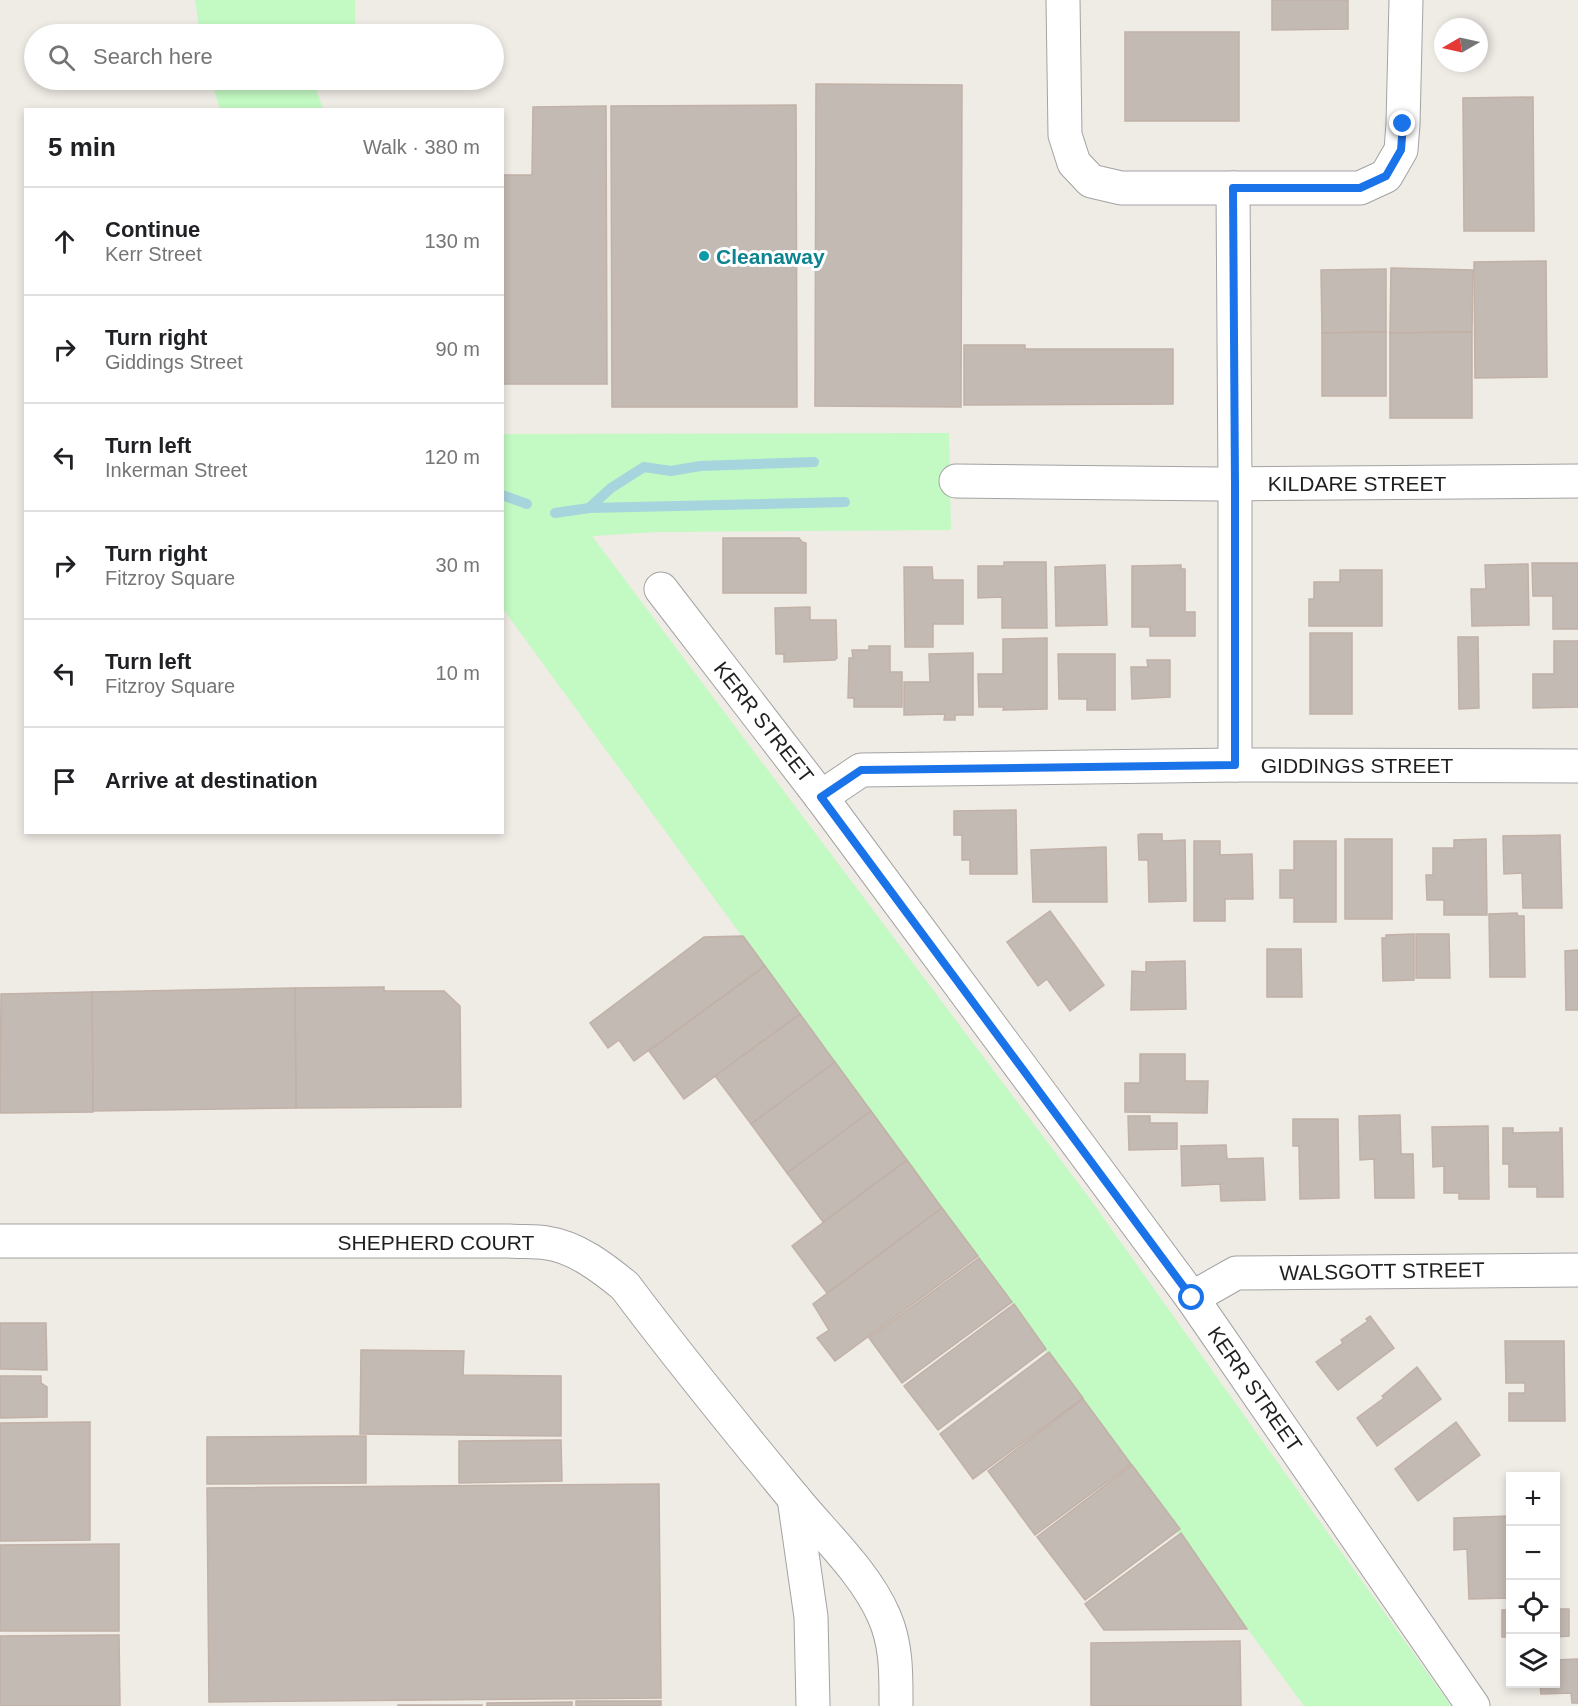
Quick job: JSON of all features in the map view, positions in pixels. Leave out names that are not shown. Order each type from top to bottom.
[{"type":"street","points":[[1063,0],[1065,135],[1074,163],[1091,181],[1121,188],[1360,188],[1386,176],[1401,150],[1406,0]]},
{"type":"street","points":[[1233,188],[1235,765]]},
{"type":"street","name":"KILDARE STREET","points":[[956,481],[1235,484],[1578,481]]},
{"type":"street","name":"KERR STREET","points":[[661,589],[821,797],[1192,1298],[1473,1706]]},
{"type":"street","name":"GIDDINGS STREET","points":[[821,797],[861,770],[1235,765],[1578,766]]},
{"type":"street","name":"SHEPHERD COURT","points":[[0,1241],[549,1243],[576,1253],[601,1266],[625,1286],[794,1498],[868,1586],[885,1617],[894,1652],[896,1706]]},
{"type":"street","name":"WALSGOTT STREET","points":[[1192,1298],[1236,1273],[1578,1270]]},
{"type":"street","points":[[794,1498],[811,1617],[813,1706]]},
{"type":"green space","points":[[195,0],[355,0],[355,24],[199,24]]},
{"type":"green space","points":[[214,90],[316,90],[323,108],[220,108]]},
{"type":"green space","points":[[949,433],[951,530],[657,532],[592,536],[1090,1199],[1451,1706],[1304,1706],[504,610],[504,434]]},
{"type":"building","points":[[1272,0],[1348,0],[1348,29],[1272,30]]},
{"type":"building","points":[[1125,32],[1239,32],[1239,121],[1125,121]]},
{"type":"building","points":[[816,84],[962,85],[961,407],[815,406]]},
{"type":"building","points":[[1533,97],[1534,231],[1464,231],[1463,98]]},
{"type":"building","name":"Cleanaway","points":[[796,105],[797,407],[612,407],[611,106]]},
{"type":"building","points":[[606,106],[607,384],[504,384],[504,175],[532,175],[533,107]]},
{"type":"building","points":[[1546,261],[1547,377],[1475,378],[1474,262]]},
{"type":"building","points":[[1391,268],[1473,270],[1472,332],[1390,333]]},
{"type":"building","points":[[1386,269],[1386,332],[1322,333],[1321,270]]},
{"type":"building","points":[[1386,332],[1386,396],[1322,396],[1322,333]]},
{"type":"building","points":[[1472,332],[1472,418],[1390,418],[1390,333]]},
{"type":"building","points":[[964,345],[1025,345],[1025,349],[1173,349],[1173,404],[964,405]]},
{"type":"building","points":[[723,538],[799,538],[806,543],[806,593],[723,593]]},
{"type":"building","points":[[1004,562],[1046,562],[1047,628],[1002,628],[1002,597],[978,598],[978,566],[1004,566]]},
{"type":"building","points":[[1532,563],[1578,563],[1578,629],[1553,629],[1553,596],[1533,596]]},
{"type":"building","points":[[1528,564],[1529,625],[1472,626],[1471,589],[1486,589],[1485,565]]},
{"type":"building","points":[[1105,565],[1107,625],[1056,626],[1055,567]]},
{"type":"building","points":[[1181,565],[1181,569],[1185,569],[1185,612],[1195,612],[1195,636],[1150,636],[1150,627],[1132,627],[1132,566]]},
{"type":"building","points":[[904,567],[932,567],[933,580],[963,580],[963,624],[933,624],[933,647],[905,647]]},
{"type":"building","points":[[1340,570],[1382,570],[1382,626],[1309,626],[1309,599],[1314,599],[1314,582],[1340,582]]},
{"type":"building","points":[[810,607],[810,620],[836,620],[837,658],[835,660],[784,662],[784,654],[776,654],[775,608]]},
{"type":"building","points":[[1310,633],[1352,633],[1352,714],[1310,714]]},
{"type":"building","points":[[1458,637],[1478,637],[1479,708],[1459,709]]},
{"type":"building","points":[[1047,638],[1047,709],[1003,710],[1004,707],[979,707],[978,674],[1003,674],[1003,639]]},
{"type":"building","points":[[1554,641],[1578,641],[1578,707],[1533,708],[1533,674],[1554,674]]},
{"type":"building","points":[[869,646],[890,646],[890,672],[902,672],[902,707],[854,707],[854,698],[848,698],[849,658],[853,658],[852,650],[869,650]]},
{"type":"building","points":[[973,653],[973,715],[955,715],[955,720],[944,720],[945,714],[904,715],[904,682],[930,682],[929,654]]},
{"type":"building","points":[[1058,654],[1115,654],[1115,710],[1087,710],[1087,699],[1059,699]]},
{"type":"building","points":[[1147,660],[1170,660],[1170,697],[1132,699],[1131,667],[1148,667]]},
{"type":"building","points":[[1016,810],[1017,874],[970,874],[970,860],[962,860],[962,835],[954,835],[954,811]]},
{"type":"building","points":[[1162,834],[1162,841],[1185,840],[1186,901],[1149,902],[1148,860],[1139,860],[1138,835]]},
{"type":"building","points":[[1560,835],[1562,908],[1523,908],[1522,873],[1504,874],[1503,836]]},
{"type":"building","points":[[1345,839],[1392,839],[1392,919],[1345,919]]},
{"type":"building","points":[[1486,839],[1487,915],[1444,915],[1444,900],[1427,900],[1426,875],[1433,875],[1433,848],[1454,848],[1454,840]]},
{"type":"building","points":[[1194,841],[1220,841],[1220,855],[1252,854],[1253,899],[1225,899],[1225,921],[1194,921]]},
{"type":"building","points":[[1294,841],[1336,841],[1336,922],[1294,922],[1294,898],[1280,898],[1280,870],[1294,870]]},
{"type":"building","points":[[1106,847],[1107,902],[1033,902],[1031,850]]},
{"type":"building","points":[[1050,911],[1104,985],[1070,1011],[1047,979],[1038,986],[1007,942]]},
{"type":"building","points":[[1517,913],[1518,916],[1524,916],[1525,977],[1490,977],[1489,914]]},
{"type":"building","points":[[1414,934],[1414,980],[1383,981],[1382,938],[1386,938],[1386,935]]},
{"type":"building","points":[[1416,934],[1449,934],[1450,978],[1416,978]]},
{"type":"building","points":[[743,936],[765,966],[634,1061],[619,1040],[608,1048],[590,1023],[704,937]]},
{"type":"building","points":[[1267,949],[1301,949],[1302,997],[1267,997]]},
{"type":"building","points":[[1578,950],[1578,1010],[1566,1010],[1565,951]]},
{"type":"building","points":[[1185,961],[1186,1009],[1131,1010],[1132,971],[1146,972],[1146,962]]},
{"type":"building","points":[[765,966],[800,1014],[684,1099],[649,1051]]},
{"type":"building","points":[[384,987],[384,991],[444,991],[460,1006],[461,1107],[296,1108],[295,988]]},
{"type":"building","points":[[295,988],[296,1108],[93,1111],[92,992]]},
{"type":"building","points":[[92,992],[93,1112],[0,1113],[1,994]]},
{"type":"building","points":[[800,1014],[835,1062],[751,1124],[715,1076]]},
{"type":"building","points":[[1140,1054],[1185,1054],[1185,1081],[1208,1081],[1207,1113],[1125,1112],[1125,1083],[1140,1083]]},
{"type":"building","points":[[835,1062],[871,1111],[787,1173],[751,1124]]},
{"type":"building","points":[[871,1111],[907,1160],[823,1222],[787,1173]]},
{"type":"building","points":[[1400,1115],[1401,1154],[1413,1154],[1414,1198],[1375,1198],[1374,1159],[1360,1160],[1359,1116]]},
{"type":"building","points":[[1128,1116],[1150,1116],[1150,1123],[1177,1123],[1177,1149],[1129,1150]]},
{"type":"building","points":[[1293,1119],[1338,1119],[1339,1198],[1300,1199],[1299,1146],[1293,1146]]},
{"type":"building","points":[[1488,1126],[1489,1199],[1459,1199],[1459,1193],[1444,1193],[1444,1166],[1433,1167],[1432,1127]]},
{"type":"building","points":[[1503,1128],[1513,1128],[1513,1133],[1560,1132],[1562,1128],[1563,1197],[1537,1197],[1537,1187],[1509,1187],[1509,1164],[1503,1164]]},
{"type":"building","points":[[1226,1145],[1227,1159],[1263,1158],[1265,1200],[1221,1201],[1220,1184],[1182,1186],[1181,1146]]},
{"type":"building","points":[[907,1160],[942,1208],[827,1293],[792,1246]]},
{"type":"building","points":[[942,1208],[978,1256],[835,1361],[817,1338],[829,1330],[813,1304]]},
{"type":"building","points":[[979,1258],[1012,1302],[902,1383],[869,1338]]},
{"type":"building","points":[[1014,1304],[1046,1349],[938,1430],[904,1386]]},
{"type":"building","points":[[1370,1316],[1394,1348],[1338,1390],[1316,1362],[1343,1343],[1341,1340],[1368,1321],[1366,1319]]},
{"type":"building","points":[[0,1323],[46,1323],[47,1370],[0,1369]]},
{"type":"building","points":[[1505,1341],[1564,1341],[1565,1421],[1509,1421],[1509,1393],[1525,1393],[1525,1383],[1506,1383]]},
{"type":"building","points":[[361,1350],[464,1351],[463,1375],[561,1376],[561,1436],[360,1434]]},
{"type":"building","points":[[1049,1352],[1083,1398],[973,1479],[940,1434]]},
{"type":"building","points":[[1417,1367],[1441,1399],[1377,1446],[1357,1418],[1384,1398],[1382,1396]]},
{"type":"building","points":[[0,1376],[41,1376],[41,1383],[47,1387],[47,1417],[0,1418]]},
{"type":"building","points":[[1083,1399],[1131,1464],[1035,1535],[988,1471]]},
{"type":"building","points":[[90,1422],[90,1540],[0,1541],[0,1423]]},
{"type":"building","points":[[1456,1422],[1480,1455],[1418,1501],[1395,1469]]},
{"type":"building","points":[[366,1436],[366,1483],[207,1484],[207,1437]]},
{"type":"building","points":[[561,1440],[562,1481],[459,1483],[459,1441]]},
{"type":"building","points":[[1132,1465],[1180,1529],[1085,1600],[1037,1537]]},
{"type":"building","points":[[659,1484],[661,1698],[209,1702],[207,1488]]},
{"type":"building","points":[[1506,1516],[1506,1598],[1469,1599],[1467,1549],[1454,1550],[1454,1518]]},
{"type":"building","points":[[1181,1533],[1247,1629],[1104,1630],[1085,1604]]},
{"type":"building","points":[[119,1544],[119,1631],[0,1631],[0,1545]]},
{"type":"building","points":[[1560,1609],[1569,1609],[1569,1636],[1560,1637]]},
{"type":"building","points":[[1502,1610],[1506,1610],[1506,1637],[1502,1637]]},
{"type":"building","points":[[119,1635],[120,1706],[0,1706],[0,1636]]},
{"type":"building","points":[[1240,1641],[1241,1706],[1091,1706],[1091,1643]]},
{"type":"building","points":[[1578,1659],[1578,1703],[1572,1703],[1571,1693],[1541,1694],[1540,1688],[1560,1688],[1560,1660]]},
{"type":"building","points":[[576,1701],[661,1701],[661,1706],[576,1706]]},
{"type":"building","points":[[572,1702],[572,1706],[487,1706],[487,1703]]},
{"type":"building","points":[[482,1705],[482,1706],[398,1706]]},
{"type":"waterway","points":[[555,513],[589,508],[611,488],[644,467],[671,471],[700,466],[814,462]]},
{"type":"waterway","points":[[504,496],[527,504]]},
{"type":"waterway","points":[[589,508],[845,502]]},
{"type":"place","name":"Cleanaway","points":[[704,256]]},
{"type":"route","points":[[1192,1298],[821,797],[861,770],[1235,765],[1233,188],[1360,188],[1386,176],[1401,150],[1403,124]]}]
